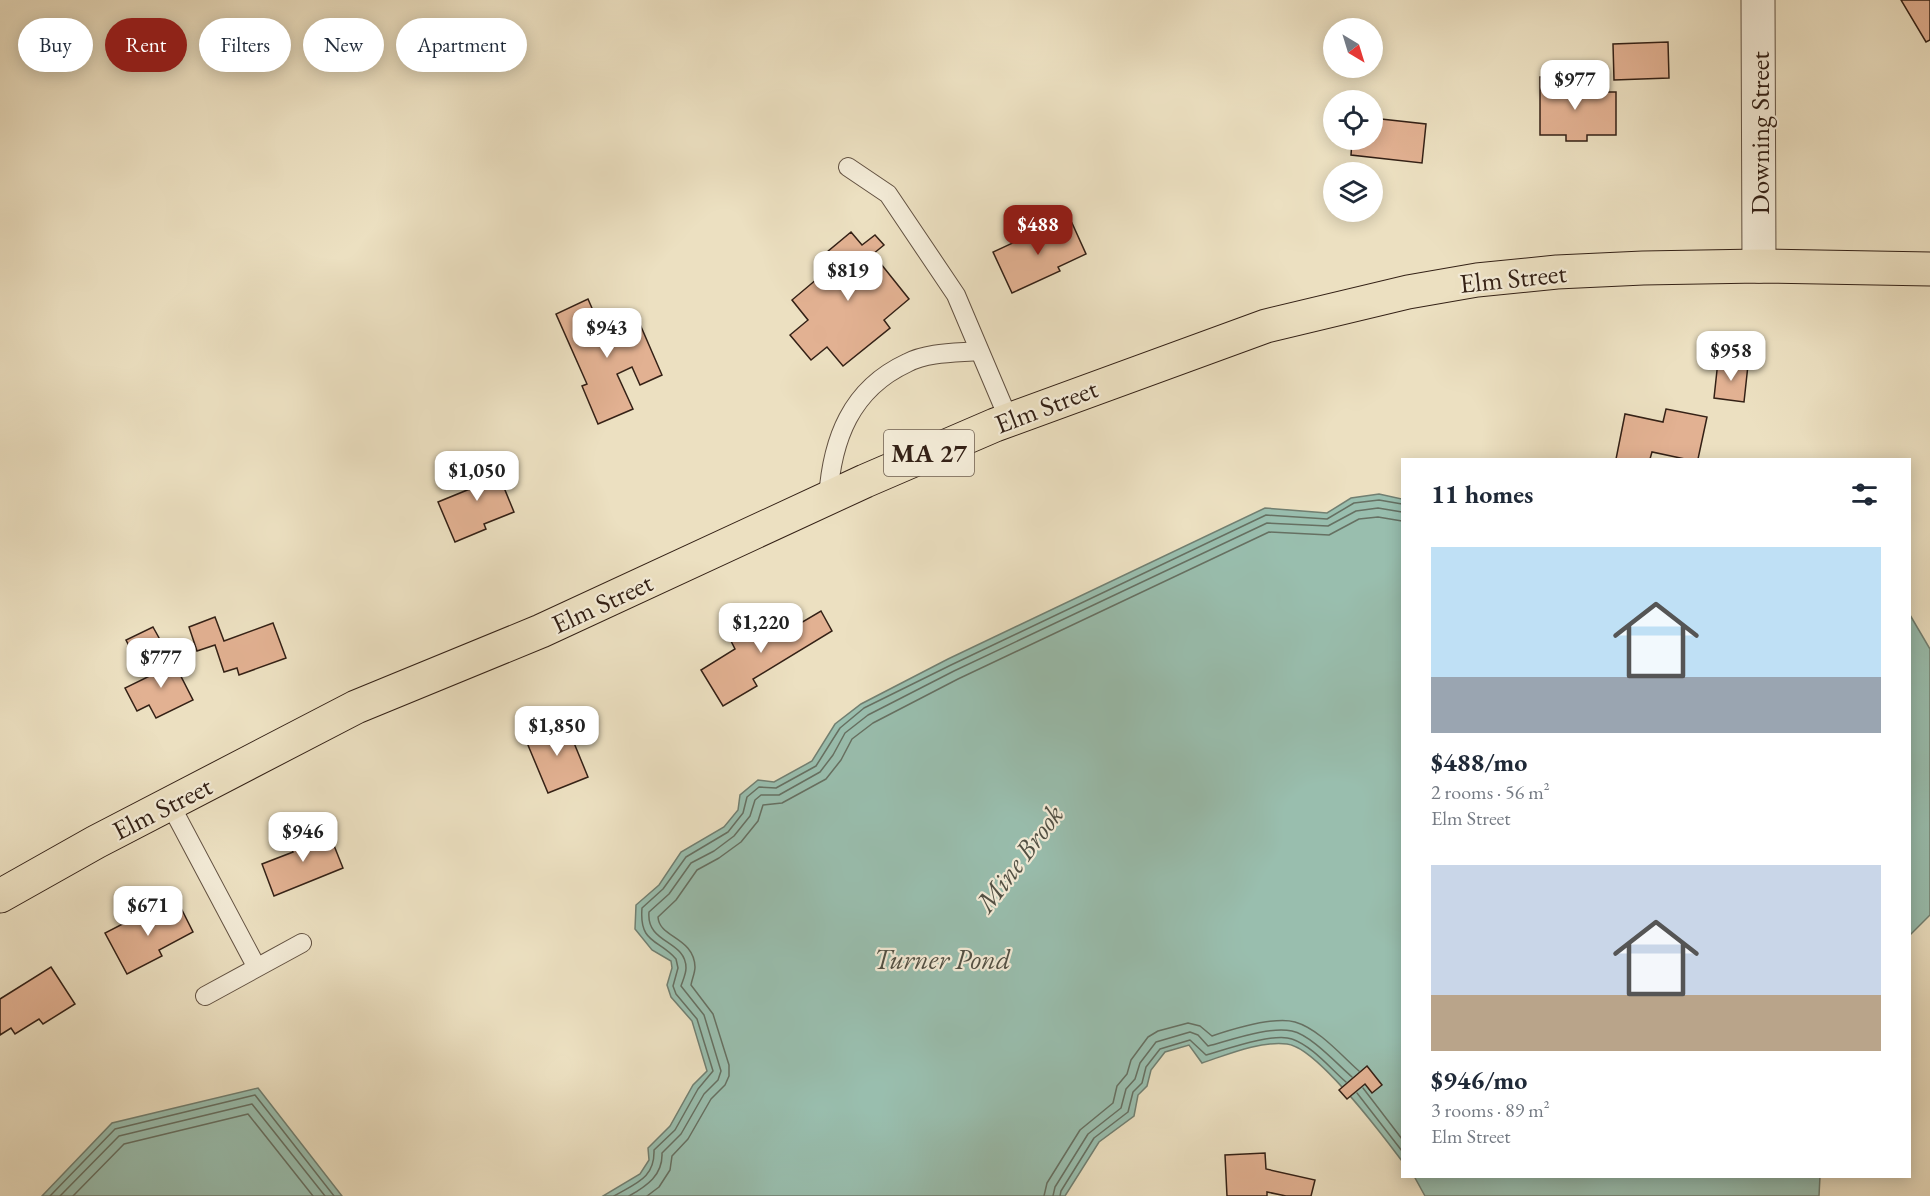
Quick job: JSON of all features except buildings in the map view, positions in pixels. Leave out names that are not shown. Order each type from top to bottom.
[{"type":"main road","name":"Elm Street","points":[[0,896],[356,707],[541,631],[828,498],[1009,420],[1266,326],[1408,292],[1477,280],[1557,272],[1643,268],[1930,268]]},
{"type":"street","name":"Downing Street","points":[[1758,0],[1759,267]]},
{"type":"lane","points":[[848,167],[888,194],[956,295],[1009,420]]},
{"type":"lane","points":[[828,498],[830,469],[846,421],[868,388],[908,362],[942,354],[980,351]]},
{"type":"lane","points":[[170,804],[256,966]]},
{"type":"lane","points":[[205,996],[256,966],[302,943]]},
{"type":"water","name":"Turner Pond","points":[[1379,494],[1401,499],[1401,1160],[1349,1094],[1315,1060],[1300,1049],[1287,1044],[1266,1044],[1202,1063],[1189,1045],[1165,1052],[1151,1070],[1147,1086],[1138,1095],[1134,1116],[1099,1142],[1065,1196],[603,1196],[640,1174],[649,1160],[648,1148],[670,1126],[693,1085],[707,1071],[692,1021],[671,997],[667,985],[672,968],[671,961],[652,950],[635,929],[636,905],[659,885],[681,852],[724,827],[738,810],[740,795],[758,780],[774,782],[812,761],[835,724],[861,704],[948,659],[1265,508],[1327,513],[1351,498]]},
{"type":"water","points":[[1911,617],[1930,649],[1930,915],[1911,934]]},
{"type":"water","points":[[258,1088],[342,1196],[42,1196],[112,1123]]},
{"type":"water","points":[[1415,1178],[1820,1178],[1819,1196],[1425,1196]]},
{"type":"water label","name":"Mine Brook","points":[[1019,858]]}]
